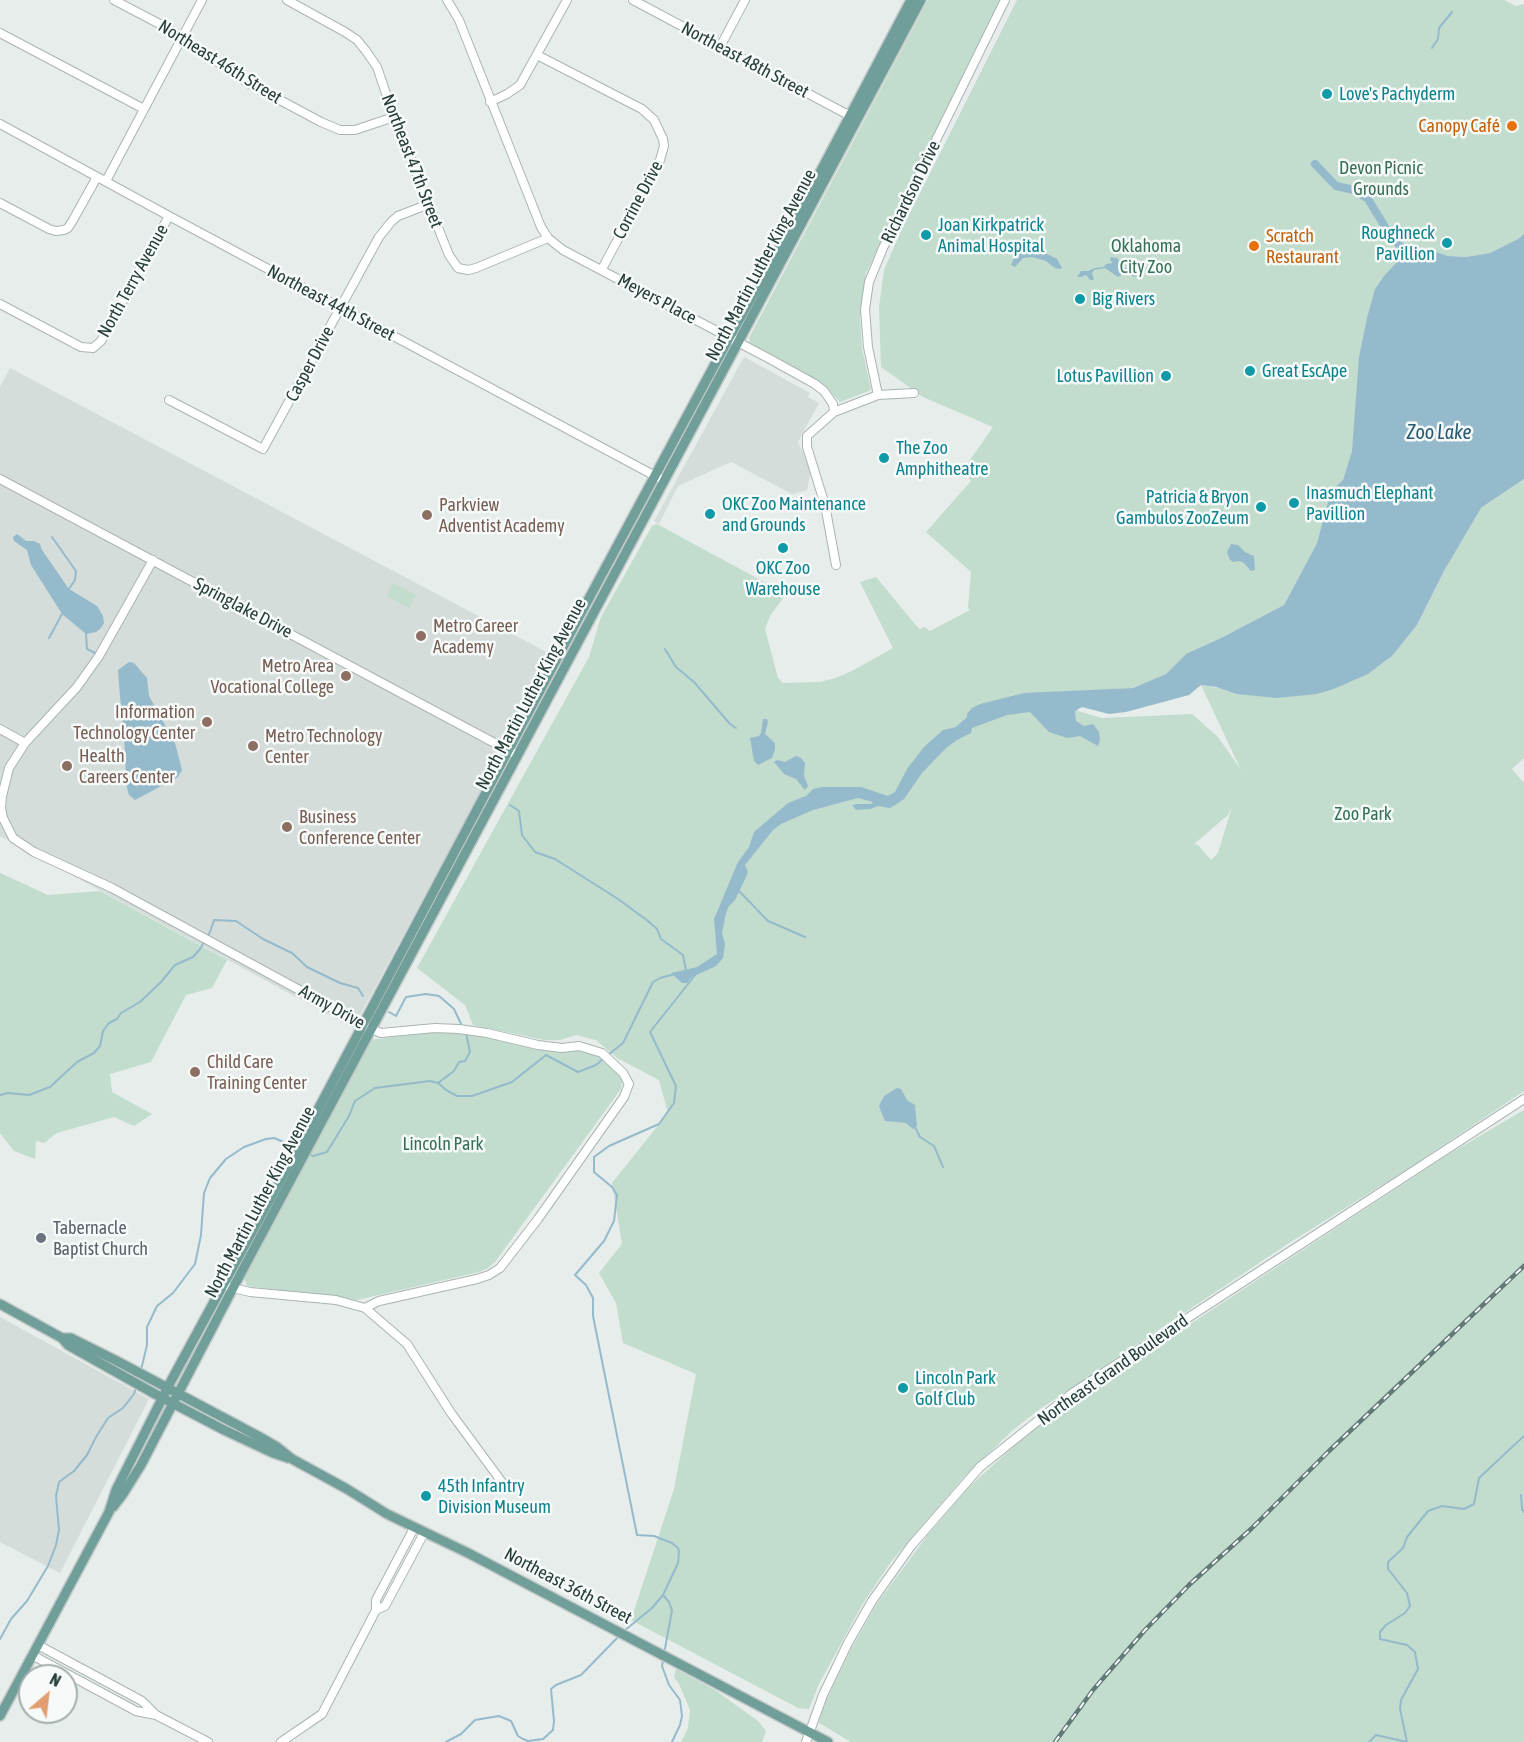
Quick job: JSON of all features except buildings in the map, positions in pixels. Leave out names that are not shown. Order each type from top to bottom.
[{"type":"main road","name":"North Martin Luther King Avenue","points":[[853,118],[911,0]]},
{"type":"main road","name":"North Martin Luther King Avenue","points":[[173,1404],[228,1286],[733,340],[853,118],[921,0]]},
{"type":"main road","name":"North Martin Luther King Avenue","points":[[168,1388],[202,1324],[228,1286]]},
{"type":"main road","name":"Northeast 36th Street","points":[[0,1304],[62,1338],[68,1345],[92,1360],[173,1404],[273,1453],[292,1459]]},
{"type":"main road","name":"Northeast 36th Street","points":[[62,1338],[71,1338],[168,1388],[258,1436],[292,1459],[414,1528],[470,1554],[828,1742]]},
{"type":"main road","points":[[0,1716],[109,1512],[121,1481],[168,1388]]},
{"type":"main road","points":[[109,1512],[123,1494],[173,1404]]},
{"type":"street","name":"Northeast 46th Street","points":[[114,0],[171,30],[248,83],[340,130],[355,130],[394,117]]},
{"type":"street","points":[[106,182],[202,0]]},
{"type":"street","name":"Northeast 47th Street","points":[[287,0],[357,40],[377,67],[394,117],[449,255],[458,268],[463,270],[476,268],[548,238]]},
{"type":"street","name":"Meyers Place","points":[[447,0],[459,20],[541,227],[548,238],[563,250],[815,384],[824,391],[833,404],[834,412]]},
{"type":"street","points":[[490,102],[520,85],[567,0]]},
{"type":"street","name":"Northeast 48th Street","points":[[633,0],[853,118]]},
{"type":"street","points":[[720,47],[745,0]]},
{"type":"street","name":"Richardson Drive","points":[[878,395],[868,347],[865,309],[869,282],[883,248],[1005,0]]},
{"type":"street","points":[[0,33],[144,109]]},
{"type":"street","name":"Corrine Drive","points":[[537,55],[642,109],[654,120],[663,138],[664,146],[660,160],[602,269]]},
{"type":"street","name":"Northeast 44th Street","points":[[0,124],[659,478]]},
{"type":"street","points":[[0,203],[49,229],[64,230],[73,220],[97,177]]},
{"type":"street","name":"Casper Drive","points":[[169,400],[263,449],[379,237],[398,216],[429,204]]},
{"type":"street","name":"North Terry Avenue","points":[[0,304],[81,347],[87,349],[97,345],[169,216]]},
{"type":"street","points":[[836,565],[822,492],[807,447],[807,436],[834,412],[878,395],[914,393]]},
{"type":"street","name":"Springlake Drive","points":[[0,478],[513,753]]},
{"type":"street","name":"Army Drive","points":[[153,560],[93,665],[77,687],[25,743],[9,768],[1,808],[7,828],[13,837],[55,863],[112,888],[381,1033],[435,1028],[459,1029],[538,1045],[562,1048],[579,1046],[602,1053],[623,1073],[629,1084],[624,1097],[538,1219],[500,1268],[477,1279],[379,1301],[365,1308]]},
{"type":"street","points":[[0,729],[25,743]]},
{"type":"street","name":"Northeast Grand Boulevard","points":[[806,1742],[823,1695],[848,1642],[872,1601],[911,1546],[980,1467],[1074,1392],[1524,1099]]},
{"type":"street","points":[[228,1286],[250,1292],[336,1300],[365,1308],[406,1344],[451,1413],[504,1485]]},
{"type":"street","points":[[281,1742],[322,1714],[376,1610],[376,1600],[414,1528]]},
{"type":"street","points":[[376,1610],[385,1606],[424,1533]]},
{"type":"street","points":[[38,1645],[142,1701],[156,1715]]},
{"type":"street","points":[[32,1655],[136,1711],[156,1715],[208,1742]]},
{"type":"shaded area","points":[[744,357],[810,393],[808,397],[819,403],[798,442],[811,470],[807,490],[792,494],[731,462],[678,486],[659,524],[654,521]]},
{"type":"shaded area","name":"Metro Technology Center","points":[[10,368],[554,656],[353,1028],[0,836],[0,387]]},
{"type":"shaded area","points":[[0,1317],[149,1399],[60,1573],[0,1542]]},
{"type":"green space","points":[[928,0],[1000,0],[866,273],[860,319],[862,348],[871,390],[840,402],[823,384],[750,344],[749,338]]},
{"type":"green space","points":[[1017,0],[1504,0],[1516,6],[1524,4],[1524,234],[1490,253],[1466,257],[1448,256],[1431,250],[1399,260],[1356,411],[1352,451],[1343,480],[1331,491],[1317,543],[1284,605],[1186,654],[1166,674],[1133,688],[1071,692],[1078,711],[1102,718],[1192,714],[1218,737],[1241,770],[1201,685],[1317,694],[1368,674],[1392,656],[1417,625],[1444,571],[1480,509],[1524,479],[1524,758],[1512,769],[1523,782],[1524,779],[1524,1091],[1406,1170],[1286,1245],[1037,1411],[1013,1430],[964,1477],[890,1563],[862,1605],[819,1684],[809,1709],[798,1708],[631,1620],[674,1489],[696,1374],[623,1343],[616,1303],[599,1273],[622,1244],[612,1183],[668,1113],[659,1080],[617,1058],[596,1040],[576,1035],[560,1040],[544,1040],[473,1025],[465,1005],[417,968],[589,657],[601,617],[652,526],[657,524],[786,594],[770,616],[765,629],[778,678],[783,683],[820,682],[836,678],[893,648],[860,582],[876,577],[919,629],[925,627],[930,631],[970,610],[968,608],[971,572],[926,532],[971,481],[963,470],[993,427],[923,397],[881,367],[879,307],[884,270],[901,231]],"holes":[[[1232,807],[1218,853],[1211,860],[1198,845],[1194,844],[1228,815]]]},
{"type":"green space","points":[[393,583],[416,595],[409,608],[387,596]]},
{"type":"green space","points":[[0,873],[48,895],[100,891],[227,960],[212,988],[186,995],[151,1062],[110,1074],[112,1092],[152,1114],[134,1126],[114,1117],[57,1133],[44,1143],[36,1141],[35,1159],[14,1151],[0,1133]]},
{"type":"green space","name":"Lincoln Park","points":[[456,1030],[533,1047],[578,1047],[598,1052],[619,1073],[622,1081],[621,1089],[495,1262],[488,1268],[357,1300],[247,1286],[244,1277],[370,1040]]},
{"type":"green space","points":[[1524,1110],[1524,1742],[851,1742],[819,1723],[821,1711],[851,1649],[876,1605],[927,1536],[970,1486],[1022,1439],[1046,1419],[1449,1154]]},
{"type":"green space","points":[[676,1669],[715,1690],[758,1721],[766,1731],[762,1742],[681,1742],[688,1728],[690,1710],[674,1677]]},
{"type":"water","name":"Zoo Lake","points":[[1524,234],[1524,479],[1481,508],[1444,571],[1417,625],[1392,656],[1368,674],[1317,694],[1277,698],[1237,694],[1201,685],[1189,695],[1126,712],[1109,714],[1082,707],[1075,711],[1076,721],[1084,726],[1093,724],[1099,732],[1098,746],[1080,736],[1067,738],[1049,732],[1030,712],[1007,715],[972,728],[971,733],[946,748],[922,773],[904,799],[890,808],[878,806],[856,810],[852,805],[873,802],[858,798],[813,810],[773,830],[745,865],[748,872],[726,913],[722,933],[725,944],[723,958],[716,966],[692,977],[687,983],[682,983],[671,973],[697,967],[717,954],[714,919],[738,862],[749,847],[754,832],[788,803],[806,796],[813,789],[822,787],[861,787],[888,796],[895,792],[907,769],[924,747],[943,730],[956,727],[967,717],[972,708],[980,704],[1024,693],[1133,688],[1166,674],[1186,654],[1284,605],[1317,543],[1331,491],[1343,480],[1352,451],[1359,357],[1375,289],[1399,260],[1431,250],[1448,256],[1466,257],[1490,253]]},
{"type":"water","points":[[1026,251],[1043,252],[1057,259],[1062,268],[1055,268],[1046,261],[1032,257],[1023,258],[1015,267],[1011,265],[1018,254]]},
{"type":"water","points":[[1111,257],[1117,258],[1124,267],[1138,272],[1156,263],[1167,267],[1165,272],[1153,268],[1135,277],[1125,273],[1118,277],[1105,268],[1094,270],[1092,273],[1094,280],[1090,280],[1086,275],[1077,277],[1081,271],[1113,263],[1110,260]]},
{"type":"water","points":[[17,534],[26,541],[40,544],[69,589],[97,606],[103,616],[104,623],[101,628],[96,632],[86,634],[62,614],[31,565],[27,550],[14,541],[13,537]]},
{"type":"water","points":[[1231,544],[1238,545],[1245,552],[1254,556],[1255,570],[1251,571],[1239,561],[1230,560],[1227,552]]},
{"type":"water","points":[[129,662],[134,663],[147,678],[149,696],[175,743],[182,770],[178,777],[135,800],[129,795],[126,784],[118,670]]},
{"type":"water","points":[[763,719],[767,719],[768,722],[765,734],[775,743],[775,749],[772,758],[758,765],[754,761],[750,738],[759,736]]},
{"type":"water","points":[[796,756],[805,763],[804,776],[808,786],[805,790],[796,779],[784,774],[774,762],[777,760],[785,762]]},
{"type":"water","points":[[897,1088],[901,1089],[907,1100],[915,1105],[917,1126],[913,1129],[906,1123],[885,1121],[880,1109],[879,1106],[884,1096]]},
{"type":"waterway","points":[[1432,48],[1438,39],[1439,28],[1452,12]]},
{"type":"waterway","points":[[1315,164],[1336,186],[1354,190],[1368,199],[1390,235],[1403,249],[1405,258]]},
{"type":"waterway","points":[[52,537],[76,571],[75,580],[69,589]]},
{"type":"waterway","points":[[49,638],[62,614]]},
{"type":"waterway","points":[[86,634],[87,649],[97,654]]},
{"type":"waterway","points":[[665,649],[676,667],[694,682],[736,728]]},
{"type":"waterway","points":[[510,805],[519,811],[522,835],[535,852],[555,859],[648,921],[657,929],[661,939],[683,955],[686,971]]},
{"type":"waterway","points":[[739,891],[768,921],[805,937]]},
{"type":"waterway","points":[[0,1095],[8,1093],[29,1095],[50,1087],[77,1062],[94,1053],[100,1046],[103,1031],[109,1023],[140,1002],[175,965],[193,957],[210,932],[214,920],[236,921],[263,939],[292,953],[307,967],[340,983],[358,988],[363,996]]},
{"type":"waterway","points":[[608,1055],[623,1043],[653,982],[675,974]]},
{"type":"waterway","points":[[624,1631],[652,1608],[663,1595],[678,1563],[679,1552],[672,1543],[654,1536],[637,1535],[593,1316],[593,1298],[586,1285],[575,1275],[604,1241],[614,1221],[617,1195],[612,1187],[594,1172],[594,1157],[609,1146],[659,1124],[674,1103],[676,1086],[650,1032],[696,974]]},
{"type":"waterway","points":[[389,1012],[396,1016],[406,997],[426,994],[439,996],[454,1009],[462,1026]]},
{"type":"waterway","points":[[438,1083],[454,1071],[459,1062],[465,1061],[470,1052],[466,1033]]},
{"type":"waterway","points":[[308,1153],[313,1156],[327,1152],[349,1116],[355,1101],[375,1088],[430,1081],[438,1083],[457,1096],[472,1096],[512,1082],[546,1055],[578,1072],[596,1065],[603,1059]]},
{"type":"waterway","points":[[915,1127],[920,1137],[934,1146],[943,1167]]},
{"type":"waterway","points":[[141,1370],[147,1345],[147,1327],[157,1306],[173,1293],[195,1264],[201,1235],[204,1193],[210,1178],[226,1159],[244,1147],[274,1138],[295,1147]]},
{"type":"waterway","points":[[0,1639],[48,1566],[56,1545],[59,1530],[56,1496],[59,1482],[74,1471],[87,1455],[108,1418],[123,1408],[134,1394],[136,1387]]},
{"type":"waterway","points":[[1369,1742],[1376,1735],[1407,1742],[1400,1709],[1401,1700],[1418,1669],[1415,1652],[1407,1645],[1380,1639],[1380,1632],[1386,1625],[1405,1613],[1410,1606],[1407,1593],[1388,1569],[1388,1562],[1403,1548],[1407,1537],[1428,1511],[1442,1506],[1464,1509],[1474,1504],[1479,1478],[1524,1436]]},
{"type":"waterway","points":[[1521,1495],[1524,1512]]},
{"type":"waterway","points":[[663,1595],[672,1610],[664,1654]]},
{"type":"waterway","points":[[446,1742],[461,1734],[475,1720],[499,1716],[511,1721],[518,1736],[523,1739],[528,1741],[543,1739],[553,1730],[551,1689],[581,1675],[620,1635]]},
{"type":"waterway","points":[[663,1660],[662,1666],[669,1685],[680,1700],[682,1716],[672,1742]]},
{"type":"railway","points":[[1055,1742],[1093,1690],[1145,1630],[1189,1585],[1251,1529],[1329,1451],[1524,1266]]},
{"type":"place","name":"Love's Pachyderm","points":[[1327,94]]},
{"type":"place","name":"Canopy Café","points":[[1512,126]]},
{"type":"place","name":"Joan Kirkpatrick Animal Hospital","points":[[926,235]]},
{"type":"place","name":"Roughneck Pavillion","points":[[1447,243]]},
{"type":"place","name":"Scratch Restaurant","points":[[1254,246]]},
{"type":"place","name":"Big Rivers","points":[[1080,299]]},
{"type":"place","name":"Great EscApe","points":[[1250,371]]},
{"type":"place","name":"Lotus Pavillion","points":[[1166,376]]},
{"type":"place","name":"The Zoo Amphitheatre","points":[[884,458]]},
{"type":"place","name":"Inasmuch Elephant Pavillion","points":[[1294,503]]},
{"type":"place","name":"Patricia & Bryon Gambulos ZooZeum","points":[[1261,507]]},
{"type":"place","name":"OKC Zoo Maintenance and Grounds","points":[[710,514]]},
{"type":"place","name":"Parkview Adventist Academy","points":[[427,515]]},
{"type":"place","name":"OKC Zoo Warehouse","points":[[783,548]]},
{"type":"place","name":"Metro Career Academy","points":[[421,636]]},
{"type":"place","name":"Metro Area Vocational College","points":[[346,676]]},
{"type":"place","name":"Information Technology Center","points":[[207,722]]},
{"type":"place","name":"Metro Technology Center","points":[[253,746]]},
{"type":"place","name":"Health Careers Center","points":[[67,766]]},
{"type":"place","name":"Business Conference Center","points":[[287,827]]},
{"type":"place","name":"Child Care Training Center","points":[[195,1072]]},
{"type":"place","name":"Tabernacle Baptist Church","points":[[41,1238]]},
{"type":"place","name":"Lincoln Park Golf Club","points":[[903,1388]]},
{"type":"place","name":"45th Infantry Division Museum","points":[[426,1496]]},
{"type":"park label","name":"Devon Picnic Grounds","points":[[1381,178]]},
{"type":"park label","name":"Oklahoma City Zoo","points":[[1146,256]]},
{"type":"park label","name":"Zoo Park","points":[[1363,814]]}]
